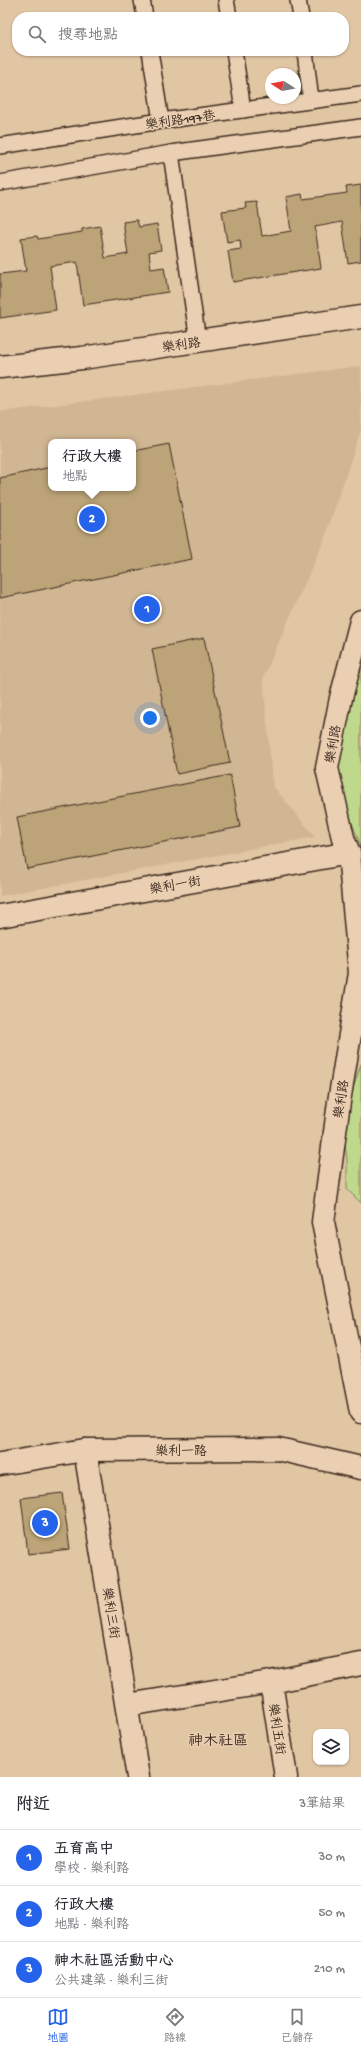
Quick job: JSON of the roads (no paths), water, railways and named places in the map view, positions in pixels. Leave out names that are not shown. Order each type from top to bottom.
[{"type":"street","name":"樂利路","points":[[0,367],[82,358],[198,342],[361,317]]},
{"type":"street","name":"樂利路","points":[[361,621],[341,698],[327,768],[343,838],[349,853],[360,973],[339,1102],[323,1222],[361,1412]]},
{"type":"street","name":"樂利一街","points":[[0,916],[349,853]]},
{"type":"street","name":"樂利一路","points":[[0,1464],[85,1450],[278,1449],[361,1468]]},
{"type":"street","name":"樂利三街","points":[[85,1450],[138,1777]]},
{"type":"street","points":[[127,1704],[271,1682],[361,1664]]},
{"type":"street","name":"樂利五街","points":[[271,1682],[286,1777]]},
{"type":"lane","points":[[142,0],[144,12]]},
{"type":"lane","points":[[226,0],[228,12]]},
{"type":"lane","points":[[298,0],[299,12]]},
{"type":"lane","points":[[151,56],[161,121]]},
{"type":"lane","points":[[235,56],[244,110]]},
{"type":"lane","points":[[306,56],[311,101]]},
{"type":"lane","name":"樂利路197巷","points":[[0,146],[161,121],[361,94]]},
{"type":"lane","points":[[0,183],[171,154],[361,127]]},
{"type":"lane","points":[[171,154],[198,342]]},
{"type":"place","name":"行政大樓","points":[[92,519]]},
{"type":"place","name":"五育高中","points":[[147,609]]},
{"type":"place","name":"神木社區活動中心","points":[[45,1523]]},
{"type":"district","name":"神木社區","points":[[218,1740]]}]
